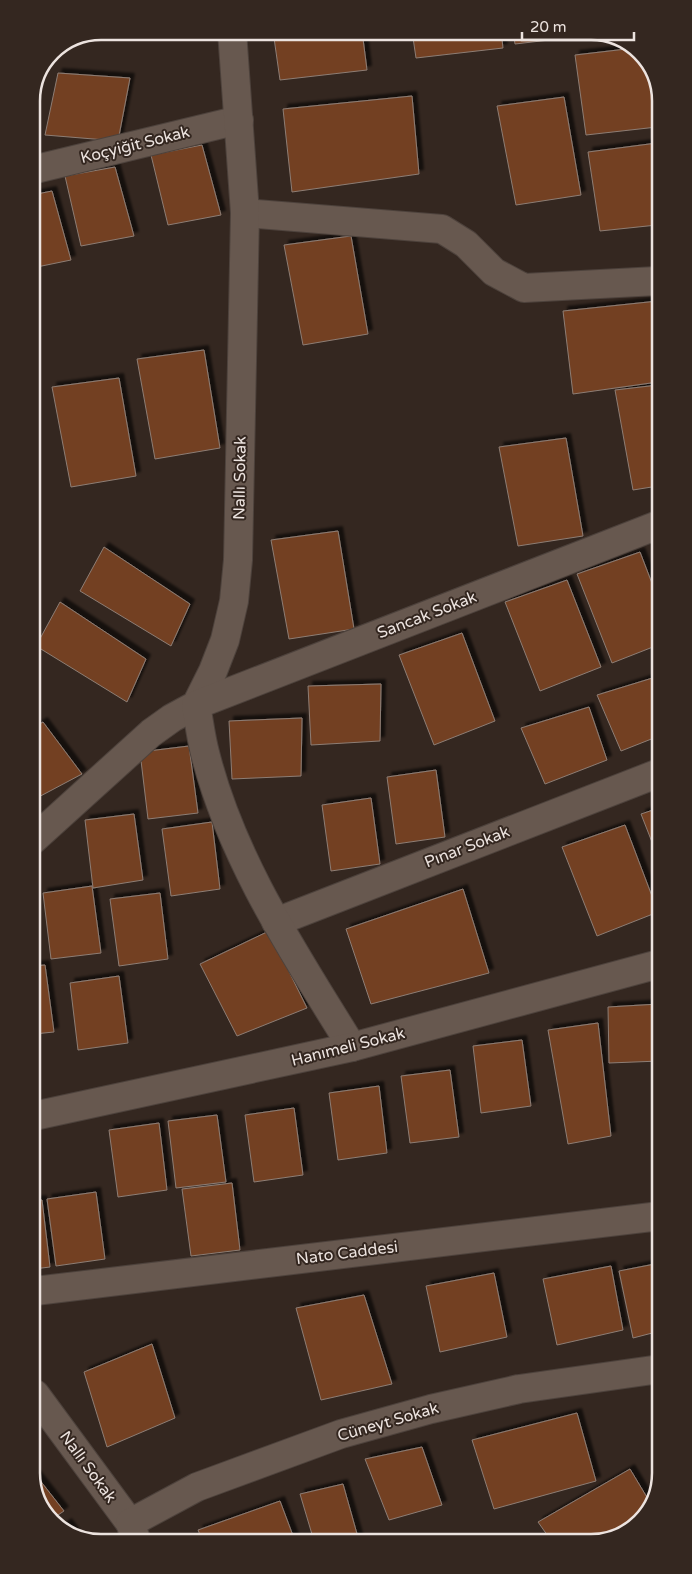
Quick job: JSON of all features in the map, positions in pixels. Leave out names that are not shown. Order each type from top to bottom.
[{"type":"street","name":"Nallı Sokak","points":[[196,705],[213,671],[225,640],[234,601],[238,560],[246,213],[233,40]]},
{"type":"street","name":"Koçyiğit Sokak","points":[[40,168],[239,120]]},
{"type":"street","points":[[246,213],[442,229],[466,244],[494,272],[524,288],[652,281]]},
{"type":"street","name":"Sancak Sokak","points":[[196,705],[652,527]]},
{"type":"street","points":[[40,834],[151,733],[172,718],[196,705],[205,753],[217,794],[240,852],[276,922],[352,1048]]},
{"type":"street","name":"Pınar Sokak","points":[[276,922],[652,776]]},
{"type":"street","name":"Hanımeli Sokak","points":[[40,1115],[352,1048],[652,966]]},
{"type":"street","name":"Nato Caddesi","points":[[40,1290],[652,1217]]},
{"type":"street","name":"Cüneyt Sokak","points":[[133,1533],[197,1488],[341,1434],[431,1409],[519,1389],[652,1370]]},
{"type":"street","name":"Nallı Sokak","points":[[40,1401],[133,1533]]},
{"type":"building","points":[[274,40],[363,40],[367,70],[280,80]]},
{"type":"building","points":[[413,40],[502,40],[503,48],[416,58]]},
{"type":"building","points":[[514,40],[549,40],[515,44]]},
{"type":"building","points":[[623,49],[634,58],[646,74],[651,89],[652,128],[586,135],[575,55]]},
{"type":"building","points":[[58,73],[130,78],[118,141],[45,135]]},
{"type":"building","points":[[412,96],[419,174],[292,192],[283,109]]},
{"type":"building","points":[[564,97],[581,195],[516,205],[497,106]]},
{"type":"building","points":[[652,144],[652,226],[600,231],[588,152]]},
{"type":"building","points":[[202,145],[221,215],[168,225],[151,155]]},
{"type":"building","points":[[115,167],[134,236],[81,246],[65,176]]},
{"type":"building","points":[[52,191],[71,260],[40,266],[40,193]]},
{"type":"building","points":[[351,236],[368,334],[303,345],[284,245]]},
{"type":"building","points":[[652,302],[652,383],[573,394],[563,311]]},
{"type":"building","points":[[204,350],[220,448],[155,459],[137,359]]},
{"type":"building","points":[[119,378],[136,476],[71,487],[52,387]]},
{"type":"building","points":[[652,386],[652,487],[633,490],[615,390]]},
{"type":"building","points":[[566,438],[583,536],[518,546],[499,447]]},
{"type":"building","points":[[338,531],[354,629],[289,639],[271,540]]},
{"type":"building","points":[[104,547],[190,604],[171,646],[80,591]]},
{"type":"building","points":[[640,552],[652,583],[652,647],[612,663],[577,574]]},
{"type":"building","points":[[567,580],[601,667],[540,691],[505,602]]},
{"type":"building","points":[[60,602],[146,659],[127,702],[40,648],[40,639]]},
{"type":"building","points":[[462,633],[495,721],[434,745],[399,655]]},
{"type":"building","points":[[652,678],[652,739],[621,751],[597,695]]},
{"type":"building","points":[[381,684],[380,741],[311,745],[308,686]]},
{"type":"building","points":[[589,707],[607,760],[545,784],[521,728]]},
{"type":"building","points":[[302,718],[301,776],[232,779],[229,721]]},
{"type":"building","points":[[43,722],[82,774],[40,796],[40,724]]},
{"type":"building","points":[[189,746],[198,813],[148,819],[140,752]]},
{"type":"building","points":[[436,770],[445,837],[396,844],[387,777]]},
{"type":"building","points":[[371,798],[380,864],[331,871],[322,805]]},
{"type":"building","points":[[652,810],[652,842],[641,814]]},
{"type":"building","points":[[134,814],[143,880],[93,888],[85,820]]},
{"type":"building","points":[[212,822],[220,889],[171,896],[162,829]]},
{"type":"building","points":[[625,825],[652,896],[652,914],[597,936],[562,847]]},
{"type":"building","points":[[92,886],[101,953],[51,959],[43,893]]},
{"type":"building","points":[[463,889],[489,973],[371,1004],[346,929]]},
{"type":"building","points":[[160,893],[168,959],[119,966],[110,899]]},
{"type":"building","points":[[269,931],[307,1008],[237,1036],[200,964]]},
{"type":"building","points":[[40,965],[45,965],[54,1032],[40,1033]]},
{"type":"building","points":[[119,976],[128,1043],[78,1050],[70,983]]},
{"type":"building","points":[[652,1004],[652,1061],[609,1063],[608,1007]]},
{"type":"building","points":[[598,1023],[611,1136],[568,1144],[548,1030]]},
{"type":"building","points":[[522,1040],[531,1106],[481,1113],[473,1046]]},
{"type":"building","points":[[450,1070],[459,1137],[410,1143],[401,1076]]},
{"type":"building","points":[[379,1086],[387,1153],[338,1160],[329,1093]]},
{"type":"building","points":[[294,1108],[303,1175],[254,1182],[245,1115]]},
{"type":"building","points":[[217,1115],[226,1182],[176,1188],[168,1121]]},
{"type":"building","points":[[159,1123],[167,1190],[118,1197],[109,1130]]},
{"type":"building","points":[[232,1183],[240,1250],[191,1256],[182,1189]]},
{"type":"building","points":[[96,1192],[105,1259],[56,1266],[47,1199]]},
{"type":"building","points":[[40,1200],[42,1200],[50,1267],[40,1268]]},
{"type":"building","points":[[652,1265],[652,1333],[633,1338],[619,1271]]},
{"type":"building","points":[[611,1266],[623,1330],[557,1345],[543,1279]]},
{"type":"building","points":[[494,1273],[507,1337],[440,1352],[426,1286]]},
{"type":"building","points":[[364,1295],[392,1384],[321,1400],[296,1308]]},
{"type":"building","points":[[152,1344],[175,1418],[107,1447],[84,1372]]},
{"type":"building","points":[[577,1413],[596,1481],[494,1509],[472,1440]]},
{"type":"building","points":[[422,1447],[442,1505],[389,1520],[365,1459]]},
{"type":"building","points":[[630,1469],[647,1497],[642,1507],[628,1521],[618,1528],[603,1533],[546,1534],[538,1522]]},
{"type":"building","points":[[41,1481],[64,1511],[58,1515],[50,1507]]},
{"type":"building","points":[[343,1484],[357,1534],[312,1534],[300,1494]]},
{"type":"building","points":[[280,1501],[292,1534],[200,1534],[198,1530]]}]
